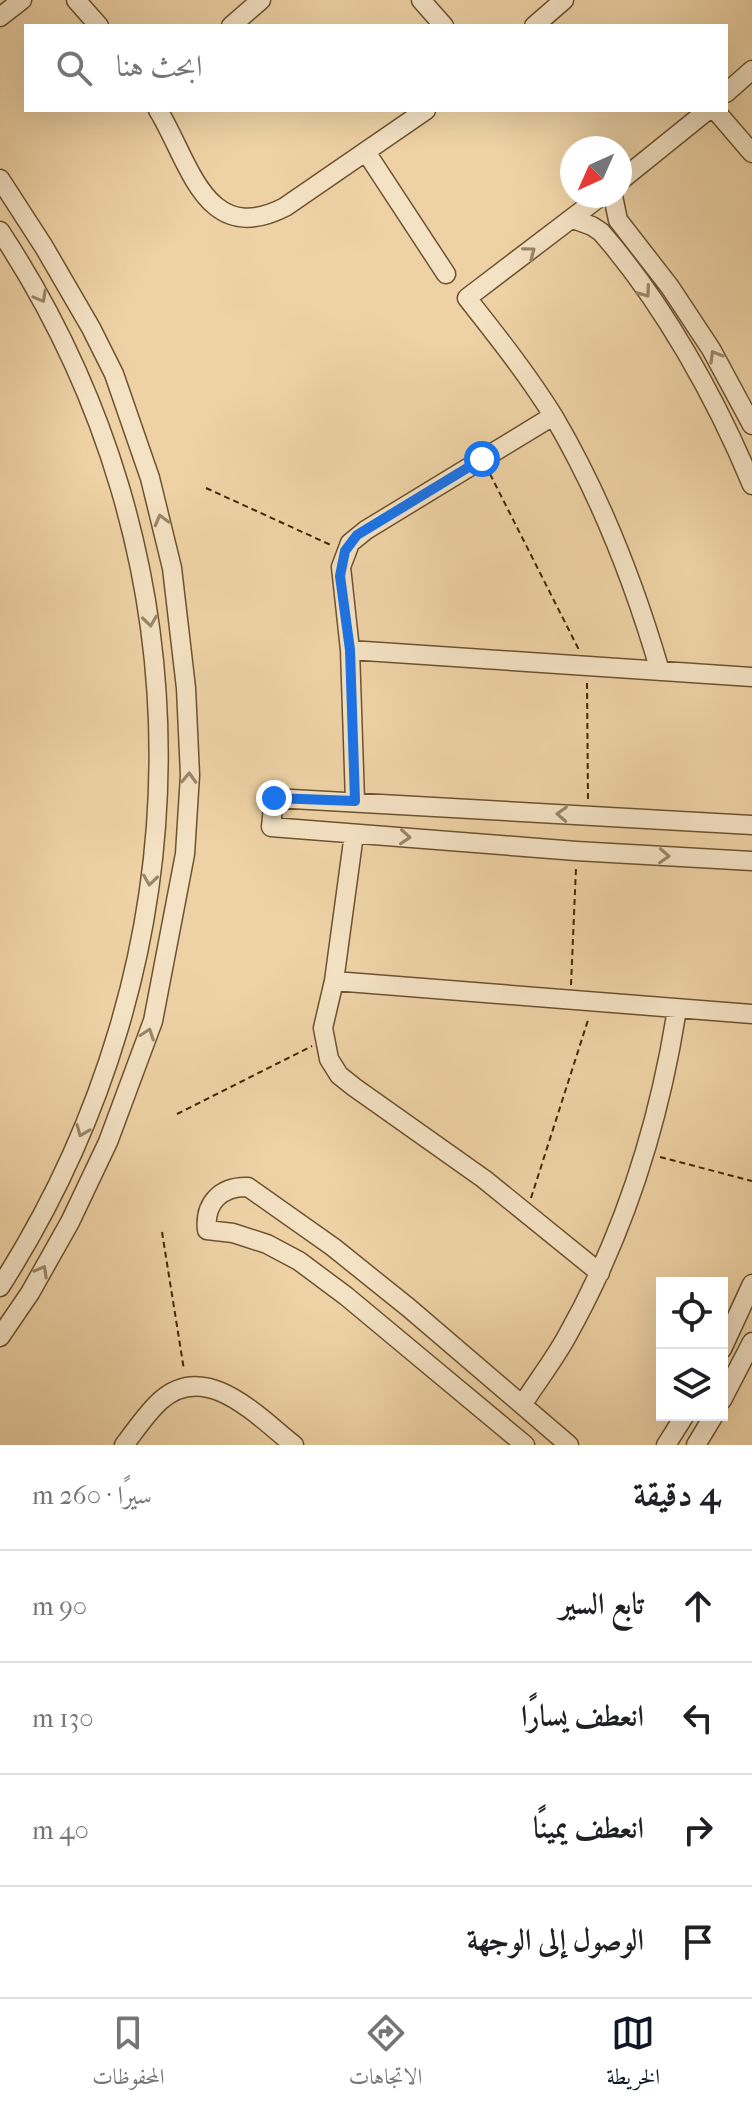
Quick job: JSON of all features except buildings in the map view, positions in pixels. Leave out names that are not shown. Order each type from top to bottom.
[{"type":"street","points":[[0,17],[22,0]]},
{"type":"street","points":[[76,0],[97,24]]},
{"type":"street","points":[[233,24],[261,0]]},
{"type":"street","points":[[421,0],[442,24]]},
{"type":"street","points":[[536,24],[564,0]]},
{"type":"street","points":[[728,91],[752,70]]},
{"type":"street","points":[[159,112],[202,194],[222,212],[256,218],[277,211],[423,112]]},
{"type":"street","points":[[632,171],[706,112]]},
{"type":"street","points":[[717,112],[752,153]]},
{"type":"street","points":[[366,152],[446,274]]},
{"type":"street","points":[[0,179],[44,247],[97,340],[114,374],[150,478],[172,568],[186,688],[190,775],[185,854],[153,1021],[108,1142],[76,1209],[30,1293],[0,1337]]},
{"type":"street","points":[[586,208],[467,298],[513,357],[553,416],[588,479],[617,541],[641,605],[660,671]]},
{"type":"street","points":[[616,208],[618,220],[711,349],[752,425]]},
{"type":"street","points":[[573,219],[601,232],[667,322],[709,391],[752,485]]},
{"type":"street","points":[[0,231],[63,338],[112,460],[135,542],[152,628],[160,762],[155,850],[135,965],[120,1025],[98,1091],[62,1177],[37,1227],[0,1287]]},
{"type":"street","points":[[623,261],[640,248]]},
{"type":"street","points":[[355,801],[350,650],[340,576],[345,551],[357,535],[553,416]]},
{"type":"street","points":[[350,650],[752,677]]},
{"type":"street","points":[[752,825],[274,798],[271,827],[576,851],[752,861]]},
{"type":"street","points":[[354,834],[334,981],[325,1016],[323,1040],[329,1059],[346,1081],[441,1147],[600,1273]]},
{"type":"street","points":[[334,981],[752,1014]]},
{"type":"street","points":[[522,1405],[565,1339],[600,1273],[622,1220],[646,1154],[659,1106],[677,1009]]},
{"type":"street","points":[[522,1444],[346,1296],[299,1261],[267,1244],[233,1233],[207,1230],[208,1210],[219,1194],[237,1186],[248,1187],[333,1247],[569,1445]]},
{"type":"street","points":[[728,1336],[752,1284]]},
{"type":"street","points":[[728,1388],[752,1342]]},
{"type":"street","points":[[124,1445],[160,1401],[172,1392],[200,1386],[225,1393],[294,1445]]},
{"type":"street","points":[[666,1445],[681,1421]]},
{"type":"street","points":[[696,1445],[710,1421]]},
{"type":"path","points":[[482,459],[587,666],[588,815]]},
{"type":"path","points":[[206,488],[345,551]]},
{"type":"path","points":[[570,999],[576,851]]},
{"type":"path","points":[[526,1212],[594,1001]]},
{"type":"path","points":[[177,1114],[323,1040]]},
{"type":"path","points":[[646,1154],[752,1181]]},
{"type":"path","points":[[162,1232],[187,1387]]},
{"type":"route","points":[[274,798],[355,801],[350,650],[340,576],[342,559],[357,535],[482,459]]}]
